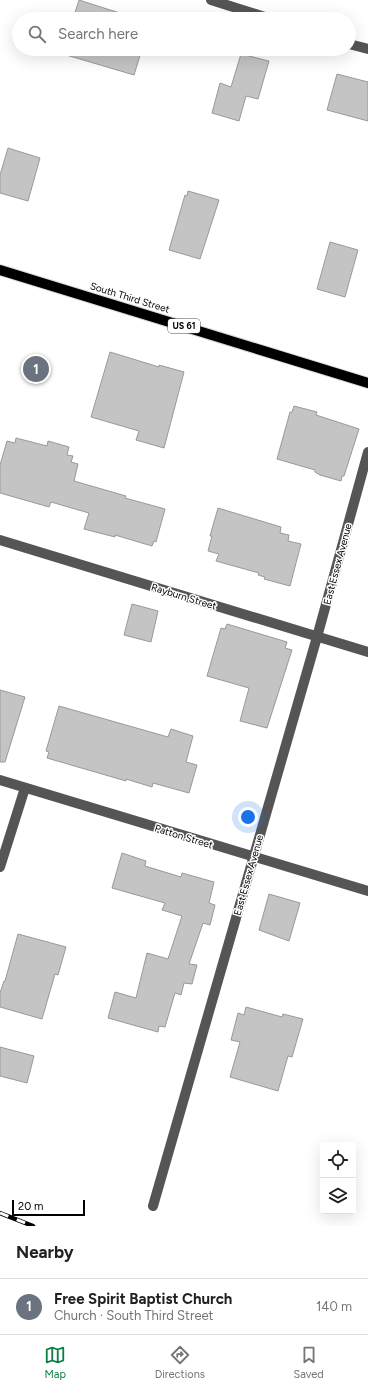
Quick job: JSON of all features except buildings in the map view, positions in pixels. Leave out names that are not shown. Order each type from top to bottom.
[{"type":"main road","name":"South Third Street","points":[[0,270],[368,383]]},
{"type":"street","points":[[211,0],[249,12]]},
{"type":"street","points":[[356,46],[368,50]]},
{"type":"street","name":"East Essex Avenue","points":[[153,1206],[317,637],[368,452]]},
{"type":"street","name":"Rayburn Street","points":[[0,540],[368,652]]},
{"type":"street","name":"Patton Street","points":[[0,780],[253,858],[368,891]]},
{"type":"street","points":[[0,867],[25,788]]},
{"type":"railway","points":[[0,1213],[33,1226]]},
{"type":"place","name":"Free Spirit Baptist Church","points":[[36,369]]}]
